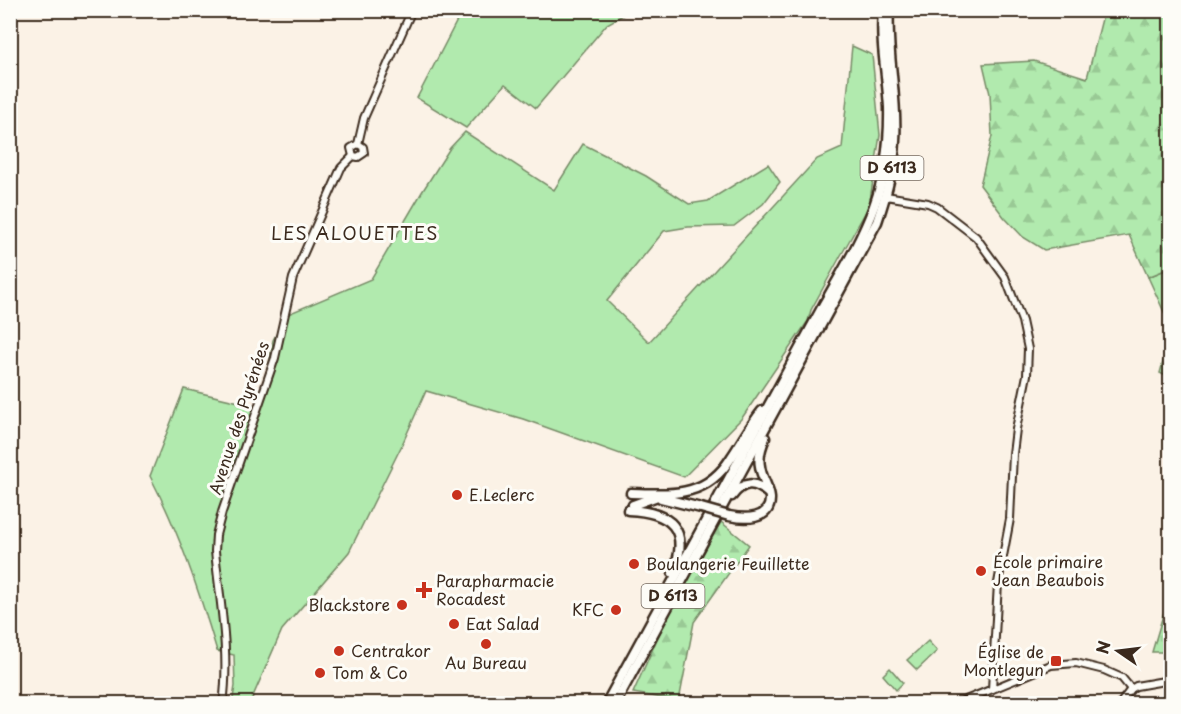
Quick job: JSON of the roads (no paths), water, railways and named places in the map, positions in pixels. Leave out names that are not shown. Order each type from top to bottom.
[{"type":"highway","name":"D 6113","points":[[606,704],[860,242],[879,194],[886,166],[889,106],[882,38],[883,10]]},
{"type":"highway","name":"D 6113","points":[[615,704],[877,222],[886,196],[896,141],[889,10]]},
{"type":"highway","points":[[644,493],[729,516],[745,519],[761,515],[767,509],[770,500],[760,466],[761,447],[808,359],[829,312]]},
{"type":"highway","points":[[631,493],[674,494],[692,491],[711,482],[730,461],[753,422],[772,399]]},
{"type":"highway","points":[[699,548],[735,492],[752,483],[759,485],[768,493]]},
{"type":"highway","points":[[655,497],[630,507],[659,514],[670,522],[676,531],[680,542],[680,556],[664,599]]},
{"type":"street","points":[[358,144],[363,147],[364,153],[358,157],[353,156],[351,148],[358,144],[364,118],[412,10]]},
{"type":"street","name":"Avenue des Pyrénées","points":[[223,704],[227,679],[215,551],[216,536],[222,512],[275,358],[293,278],[341,168],[353,156]]},
{"type":"street","points":[[886,196],[927,203],[937,207],[976,237],[1005,277],[1022,321],[1028,349],[1027,375],[1016,429],[1011,472],[1010,519],[998,583],[992,689]]},
{"type":"street","points":[[956,704],[1051,665],[1076,663],[1104,670],[1122,678],[1131,689]]},
{"type":"street","points":[[1120,704],[1136,686],[1170,680]]},
{"type":"place","name":"E.Leclerc","points":[[457,495]]},
{"type":"place","name":"Boulangerie Feuillette","points":[[634,564]]},
{"type":"place","name":"École primaire Jean Beaubois","points":[[981,571]]},
{"type":"place","name":"Parapharmacie Rocadest","points":[[424,590]]},
{"type":"place","name":"Blackstore","points":[[402,605]]},
{"type":"place","name":"KFC","points":[[616,610]]},
{"type":"place","name":"Eat Salad","points":[[454,624]]},
{"type":"place","name":"Au Bureau","points":[[486,644]]},
{"type":"place","name":"Centrakor","points":[[339,651]]},
{"type":"place","name":"Église de Montlegun","points":[[1056,661]]},
{"type":"place","name":"Tom & Co","points":[[320,673]]},
{"type":"district","name":"LES ALOUETTES","points":[[355,234]]}]
